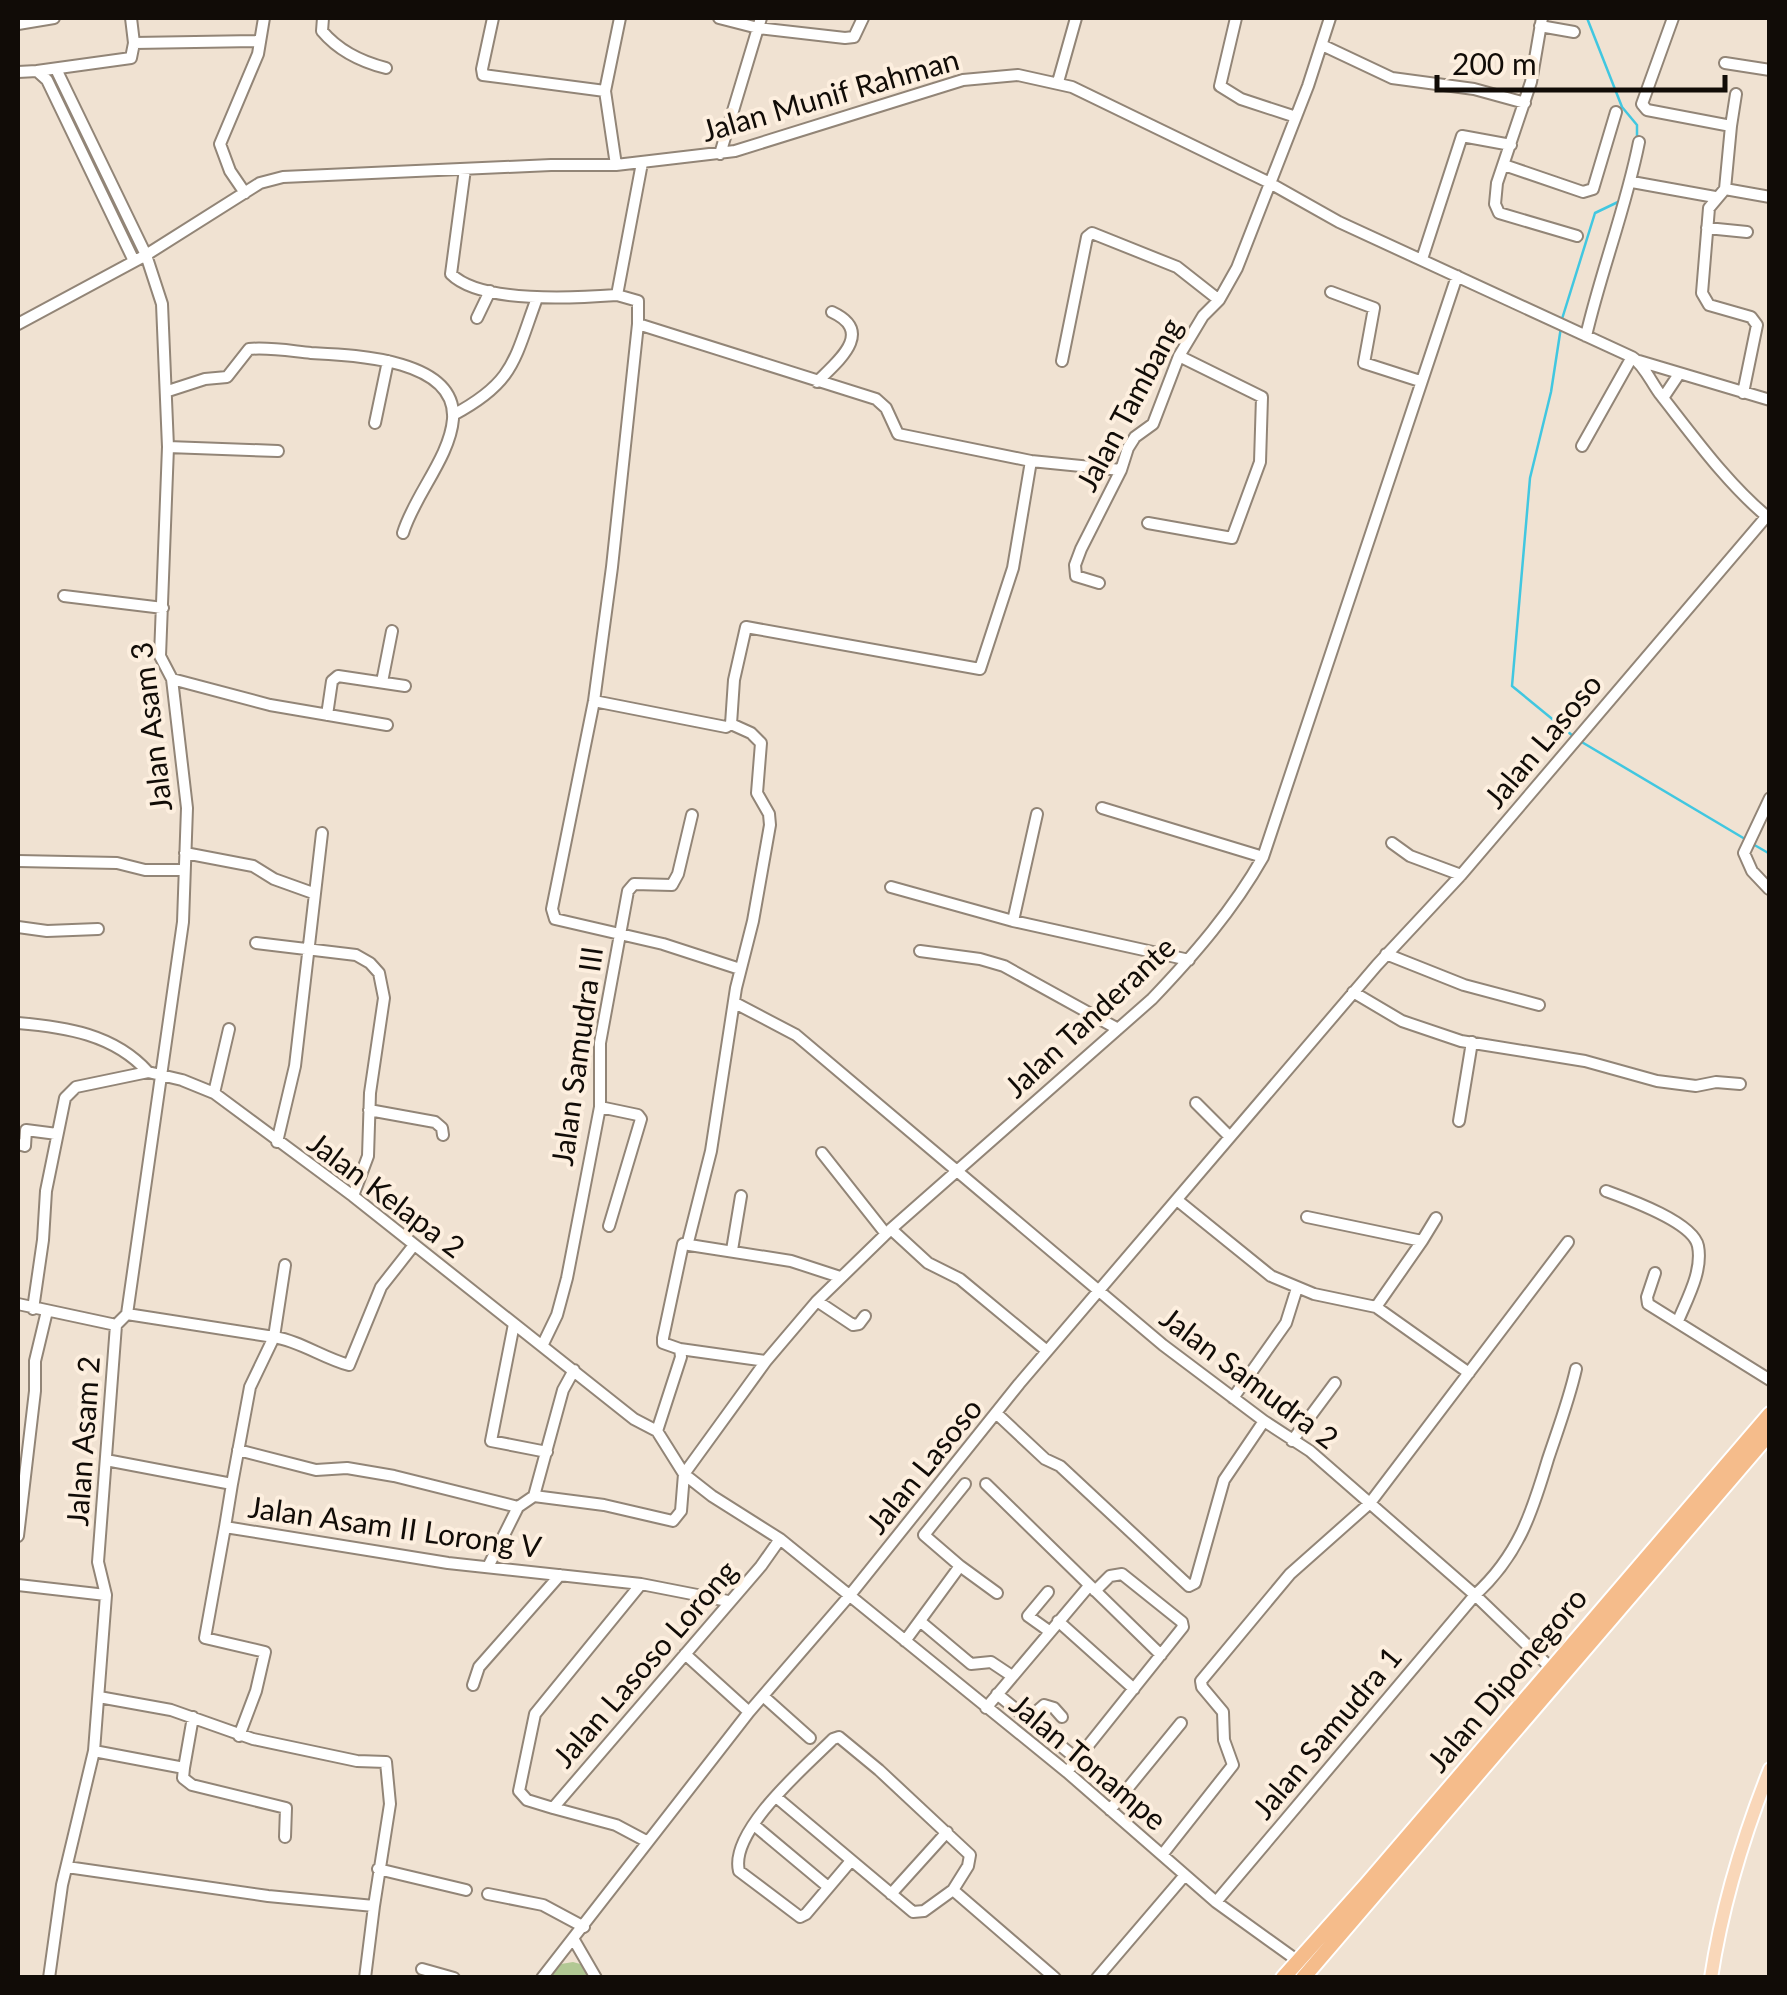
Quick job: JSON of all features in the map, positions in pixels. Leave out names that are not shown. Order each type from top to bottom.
[{"type":"highway","name":"Jalan Diponegoro","points":[[1283,1978],[1770,1414]]},
{"type":"highway","name":"Jalan Diponegoro","points":[[1303,1978],[1770,1433]]},
{"type":"main road","points":[[1711,1978],[1718,1930],[1746,1829],[1770,1769]]},
{"type":"street","points":[[18,24],[54,18]]},
{"type":"street","points":[[18,72],[123,62],[131,58],[134,44],[131,18]]},
{"type":"street","points":[[245,193],[230,171],[220,144],[250,78],[264,18]]},
{"type":"street","points":[[323,18],[322,31],[329,39],[356,60],[386,68]]},
{"type":"street","points":[[492,18],[483,75],[606,90]]},
{"type":"street","points":[[616,165],[606,90],[620,18]]},
{"type":"street","points":[[719,18],[759,23],[800,35],[854,37],[863,18]]},
{"type":"street","points":[[1058,82],[1076,18]]},
{"type":"street","points":[[1236,18],[1220,86],[1241,99],[1296,116]]},
{"type":"street","name":"Jalan Tambang","points":[[1099,583],[1076,576],[1075,564],[1134,437],[1153,424],[1179,356],[1203,316],[1219,300],[1247,245],[1330,18]]},
{"type":"street","points":[[1672,18],[1642,98],[1644,108],[1731,126]]},
{"type":"street","points":[[1574,32],[1541,22],[1525,103],[1497,183],[1495,204],[1499,213],[1577,236]]},
{"type":"street","points":[[720,154],[759,23]]},
{"type":"street","points":[[134,44],[260,41]]},
{"type":"street","points":[[1322,45],[1392,78],[1474,90],[1525,103]]},
{"type":"street","points":[[1725,63],[1770,70]]},
{"type":"street","name":"Jalan Asam 3","points":[[56,69],[146,255],[164,318],[168,447],[160,656],[172,679],[187,808],[183,922],[162,1074]]},
{"type":"street","points":[[37,70],[47,80],[134,261]]},
{"type":"street","name":"Jalan Munif Rahman","points":[[18,324],[146,255],[260,183],[300,174],[642,164],[720,154],[963,80],[1018,75],[1058,82],[1116,106],[1268,182],[1338,222],[1635,359],[1770,400]]},
{"type":"street","points":[[1736,94],[1726,189],[1709,208],[1702,293],[1705,302],[1751,316],[1757,324],[1743,393]]},
{"type":"street","points":[[1504,165],[1582,192],[1594,188],[1616,112]]},
{"type":"street","points":[[1422,259],[1462,136],[1511,145]]},
{"type":"street","points":[[1586,336],[1603,265],[1632,182],[1639,142]]},
{"type":"street","points":[[617,295],[642,164]]},
{"type":"street","points":[[466,169],[451,274],[465,284],[490,291],[537,298],[617,295],[638,301],[612,567],[594,701],[552,910],[555,919],[564,924],[619,932],[740,969]]},
{"type":"street","points":[[1632,182],[1715,198]]},
{"type":"street","points":[[1726,189],[1770,197]]},
{"type":"street","points":[[1707,228],[1747,232]]},
{"type":"street","points":[[1062,361],[1087,238],[1092,232],[1177,267],[1219,300]]},
{"type":"street","name":"Jalan Tanderante","points":[[684,1474],[766,1362],[840,1276],[1118,1030],[1189,960],[1241,894],[1262,857],[1457,276]]},
{"type":"street","points":[[477,318],[490,291]]},
{"type":"street","points":[[1331,292],[1374,308],[1364,363],[1420,381]]},
{"type":"street","points":[[453,415],[499,385],[537,298]]},
{"type":"street","points":[[817,382],[850,342],[853,329],[847,319],[832,312]]},
{"type":"street","points":[[638,324],[883,403],[898,434],[1031,461],[1121,470]]},
{"type":"street","points":[[168,391],[227,377],[249,348],[332,353],[388,361],[421,371],[442,391],[453,415],[447,440],[408,516],[404,532]]},
{"type":"street","points":[[1148,523],[1232,538],[1260,462],[1262,397],[1179,356]]},
{"type":"street","points":[[1582,446],[1635,359],[1663,398],[1768,518]]},
{"type":"street","points":[[376,423],[388,361]]},
{"type":"street","points":[[1663,398],[1679,374]]},
{"type":"street","points":[[168,447],[278,451]]},
{"type":"street","points":[[731,724],[734,680],[746,627],[980,668],[1013,568],[1031,461]]},
{"type":"street","name":"Jalan Lasoso","points":[[542,1978],[749,1712],[850,1595],[1046,1351],[1386,954],[1460,875],[1768,518]]},
{"type":"street","points":[[64,596],[164,608]]},
{"type":"street","points":[[382,682],[392,632]]},
{"type":"street","points":[[328,714],[334,678],[405,686]]},
{"type":"street","points":[[172,679],[270,705],[388,724]]},
{"type":"street","points":[[594,701],[705,724],[731,724],[752,733],[760,743],[757,793],[770,818],[753,921],[740,969],[711,1151],[688,1242],[681,1247],[662,1338],[664,1343],[680,1348],[766,1362]]},
{"type":"street","points":[[1769,888],[1752,871],[1744,853],[1770,798]]},
{"type":"street","points":[[1102,808],[1262,857]]},
{"type":"street","points":[[1013,921],[1037,814]]},
{"type":"street","name":"Jalan Samudra III","points":[[544,1344],[567,1278],[600,1107],[600,1043],[628,890],[634,884],[668,887],[676,878],[692,816]]},
{"type":"street","points":[[277,1142],[295,1066],[322,833]]},
{"type":"street","points":[[1392,843],[1410,856],[1460,875]]},
{"type":"street","points":[[185,853],[253,866],[274,879],[313,892]]},
{"type":"street","points":[[18,861],[117,863],[146,870],[184,870]]},
{"type":"street","points":[[891,887],[1013,921],[1189,960]]},
{"type":"street","points":[[18,927],[47,932],[98,928]]},
{"type":"street","points":[[256,942],[364,958],[382,979],[384,998],[369,1110],[368,1156],[353,1196]]},
{"type":"street","points":[[920,951],[1004,966],[1118,1030]]},
{"type":"street","points":[[1386,954],[1464,984],[1540,1004]]},
{"type":"street","points":[[1354,992],[1402,1021],[1472,1042],[1585,1061],[1671,1083],[1740,1084]]},
{"type":"street","points":[[736,1004],[796,1035],[1098,1292]]},
{"type":"street","points":[[18,1024],[83,1032],[128,1055],[148,1072]]},
{"type":"street","points":[[214,1093],[229,1029]]},
{"type":"street","points":[[1459,1121],[1472,1042]]},
{"type":"street","points":[[33,1309],[46,1191],[69,1091],[76,1086],[148,1072]]},
{"type":"street","name":"Jalan Kelapa 2","points":[[148,1072],[214,1093],[353,1196],[634,1419],[657,1431],[684,1474],[780,1539],[850,1595]]},
{"type":"street","points":[[162,1074],[127,1314],[291,1340],[323,1358],[349,1365],[380,1287],[414,1245]]},
{"type":"street","points":[[1196,1103],[1230,1138]]},
{"type":"street","points":[[600,1107],[642,1119],[609,1226]]},
{"type":"street","points":[[369,1110],[435,1122],[443,1135]]},
{"type":"street","points":[[18,1144],[25,1146],[26,1130],[57,1134]]},
{"type":"street","points":[[822,1154],[888,1232],[928,1262],[960,1279],[1046,1351]]},
{"type":"street","points":[[1606,1191],[1636,1202],[1693,1234],[1699,1248],[1698,1273],[1678,1322]]},
{"type":"street","points":[[732,1250],[741,1196]]},
{"type":"street","points":[[1178,1200],[1256,1265],[1297,1288],[1376,1307],[1469,1373]]},
{"type":"street","points":[[1307,1217],[1422,1241]]},
{"type":"street","points":[[1376,1307],[1436,1218]]},
{"type":"street","points":[[688,1242],[791,1260],[840,1276]]},
{"type":"street","points":[[1162,1855],[1233,1765],[1223,1732],[1224,1712],[1201,1681],[1290,1574],[1370,1504],[1568,1242]]},
{"type":"street","points":[[232,1484],[250,1387],[274,1337],[285,1264]]},
{"type":"street","points":[[1655,1273],[1648,1304],[1770,1380]]},
{"type":"street","points":[[1233,1398],[1286,1323],[1297,1288]]},
{"type":"street","name":"Jalan Samudra 2","points":[[1098,1292],[1233,1398],[1310,1451],[1551,1668]]},
{"type":"street","points":[[818,1300],[853,1325],[860,1324],[865,1316]]},
{"type":"street","points":[[18,1304],[116,1325]]},
{"type":"street","points":[[18,1536],[37,1348],[47,1312]]},
{"type":"street","name":"Jalan Asam 2","points":[[48,1978],[66,1868],[94,1751],[106,1594],[98,1562],[116,1325],[127,1314]]},
{"type":"street","points":[[514,1324],[491,1441],[548,1452]]},
{"type":"street","points":[[657,1431],[678,1368],[680,1348]]},
{"type":"street","name":"Jalan Samudra 1","points":[[1216,1902],[1495,1577],[1530,1520],[1576,1369]]},
{"type":"street","points":[[488,1566],[518,1507],[534,1496],[562,1390],[574,1370]]},
{"type":"street","points":[[1292,1441],[1335,1383]]},
{"type":"street","points":[[996,1413],[1045,1459],[1060,1466],[1190,1586],[1196,1583],[1224,1480],[1264,1421]]},
{"type":"street","points":[[238,1450],[316,1470],[347,1468],[394,1476],[518,1507]]},
{"type":"street","name":"Jalan Asam II Lorong V","points":[[106,1460],[232,1484],[225,1528],[369,1552],[641,1584],[728,1601]]},
{"type":"street","points":[[534,1496],[604,1505],[668,1522],[674,1521],[680,1511],[684,1474]]},
{"type":"street","points":[[966,1484],[924,1535],[997,1593]]},
{"type":"street","points":[[986,1484],[1161,1656]]},
{"type":"street","points":[[225,1528],[204,1636],[206,1640],[266,1652],[239,1736]]},
{"type":"street","name":"Jalan Lasoso Lorong","points":[[648,1842],[616,1825],[553,1808],[762,1566],[780,1539]]},
{"type":"street","points":[[905,1642],[960,1566]]},
{"type":"street","points":[[986,1708],[1058,1621],[1092,1589],[1110,1576],[1122,1574],[1182,1622],[1183,1628],[1067,1772]]},
{"type":"street","points":[[473,1685],[478,1667],[560,1575]]},
{"type":"street","points":[[553,1808],[526,1800],[519,1792],[536,1714],[641,1584]]},
{"type":"street","points":[[18,1585],[106,1594]]},
{"type":"street","points":[[1048,1592],[1028,1616],[1049,1631]]},
{"type":"street","name":"Jalan Tonampe","points":[[850,1595],[1067,1772],[1216,1902],[1298,1961]]},
{"type":"street","points":[[1058,1621],[1134,1688]]},
{"type":"street","points":[[921,1622],[971,1664],[991,1662],[1012,1676]]},
{"type":"street","points":[[684,1654],[749,1712]]},
{"type":"street","points":[[997,1694],[1078,1759]]},
{"type":"street","points":[[763,1696],[810,1738]]},
{"type":"street","points":[[99,1697],[139,1702],[239,1736],[357,1761],[386,1762],[390,1804],[365,1978]]},
{"type":"street","points":[[1028,1719],[1044,1705],[1054,1708],[1062,1717]]},
{"type":"street","points":[[193,1718],[183,1778],[192,1785],[286,1808],[285,1837]]},
{"type":"street","points":[[1110,1810],[1181,1723]]},
{"type":"street","points":[[776,1796],[912,1912],[919,1913],[953,1890],[968,1866],[970,1855],[859,1752],[833,1738],[776,1796],[754,1825],[738,1854],[739,1870],[795,1916],[806,1914],[850,1862]]},
{"type":"street","points":[[94,1751],[184,1768]]},
{"type":"street","points":[[754,1825],[827,1886]]},
{"type":"street","points":[[891,1894],[947,1832]]},
{"type":"street","points":[[66,1868],[268,1896],[374,1906]]},
{"type":"street","points":[[378,1869],[466,1890]]},
{"type":"street","points":[[1098,1978],[1185,1875]]},
{"type":"street","points":[[953,1890],[1055,1978]]},
{"type":"street","points":[[488,1894],[543,1905],[584,1926]]},
{"type":"street","points":[[574,1940],[596,1978]]},
{"type":"street","points":[[422,1969],[454,1978]]},
{"type":"green space","points":[[561,1964],[584,1965],[593,1978],[550,1978]]},
{"type":"waterway","points":[[1587,18],[1622,107],[1637,125],[1637,139]]},
{"type":"waterway","points":[[1562,319],[1595,213],[1618,202]]},
{"type":"waterway","points":[[1561,327],[1551,392],[1530,478],[1512,686],[1573,736]]},
{"type":"waterway","points":[[1580,741],[1745,839]]},
{"type":"waterway","points":[[1751,843],[1770,854]]}]
